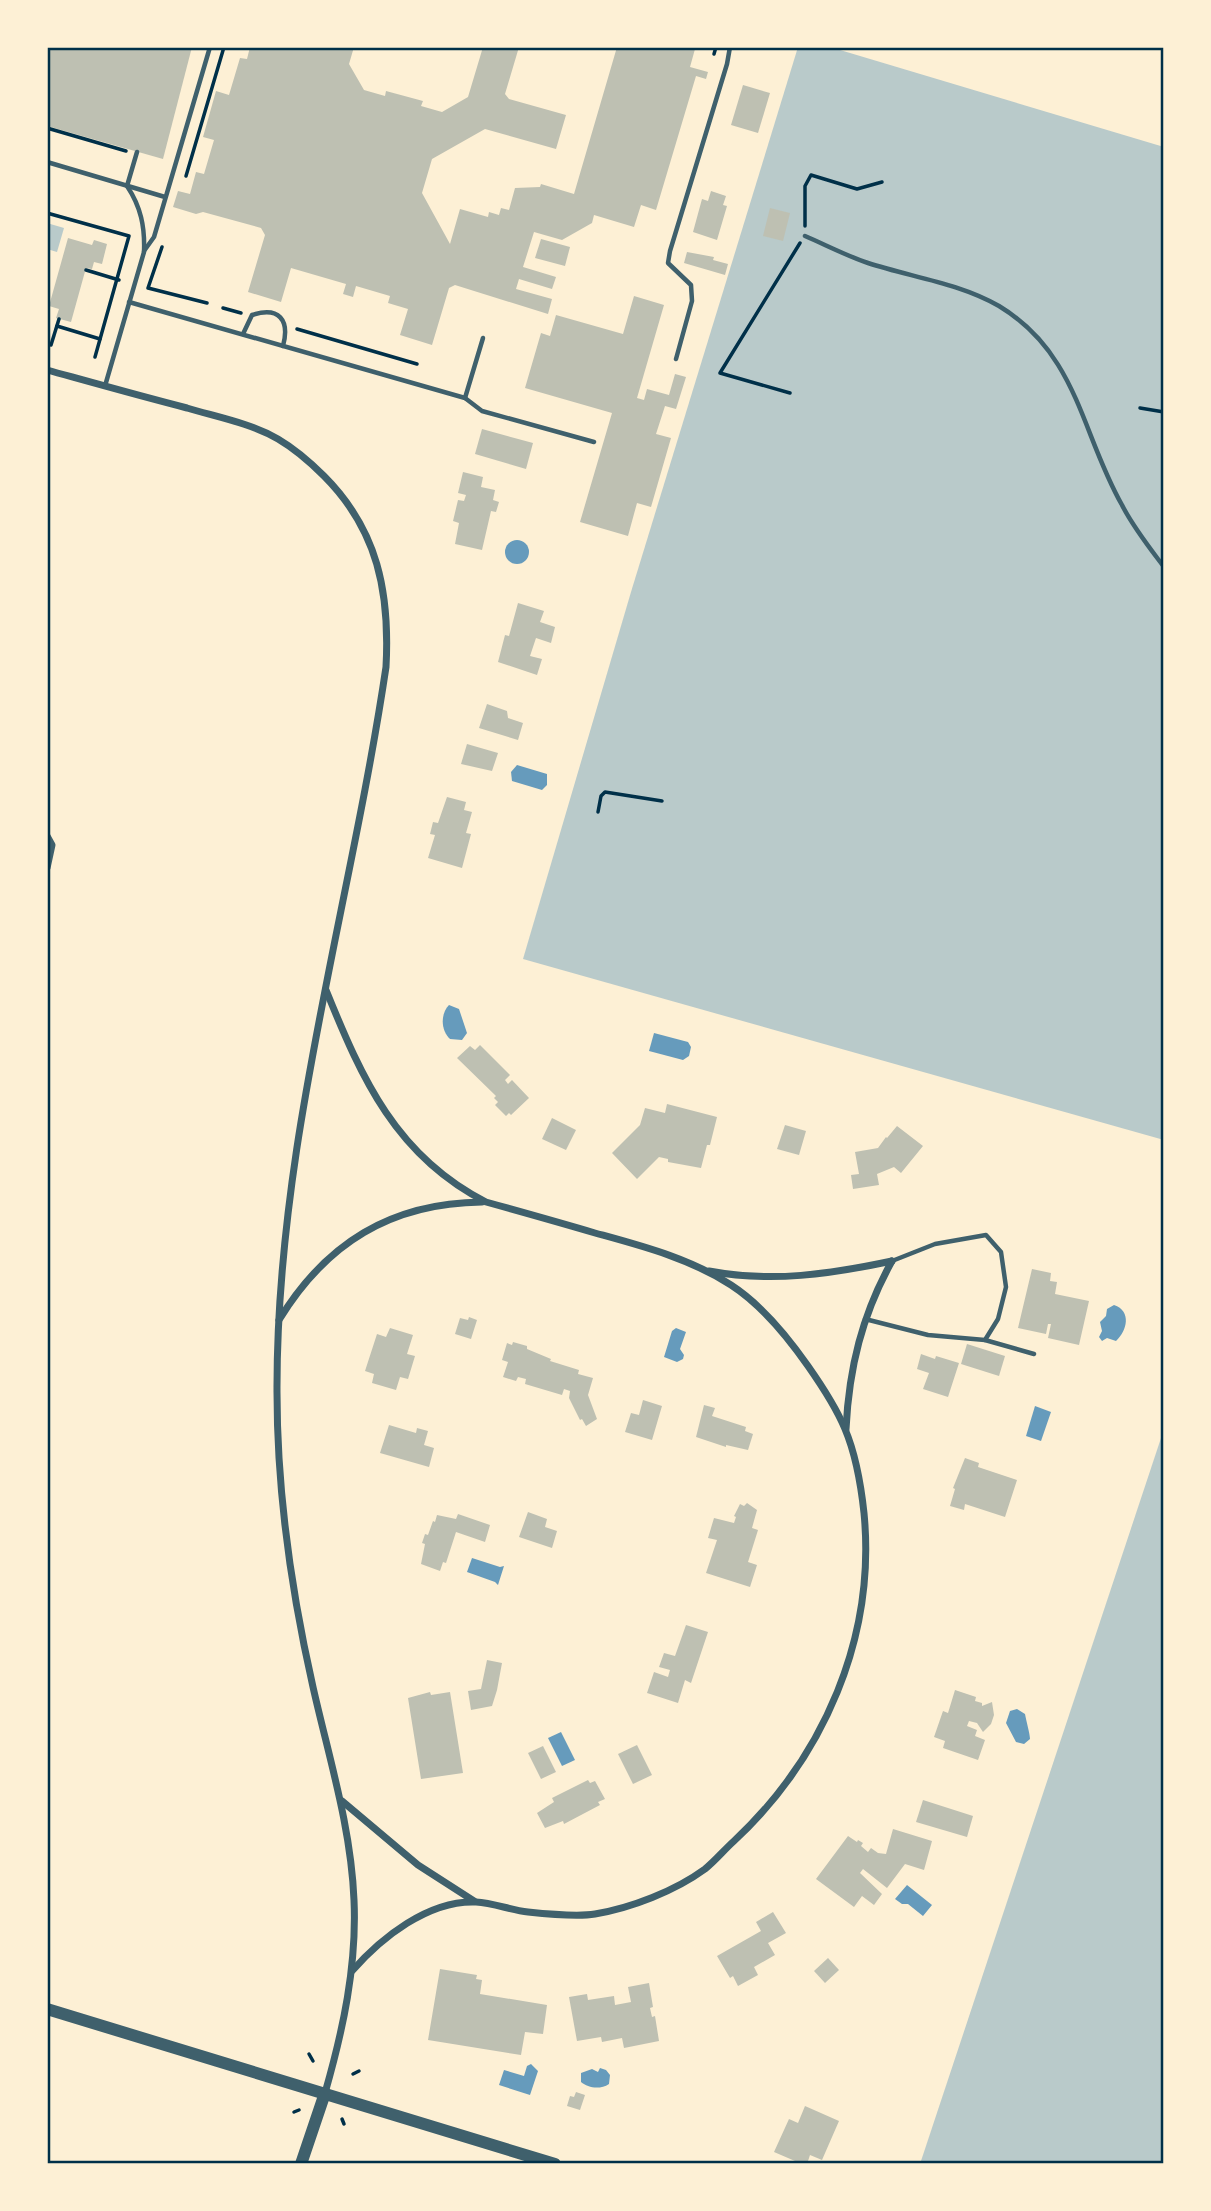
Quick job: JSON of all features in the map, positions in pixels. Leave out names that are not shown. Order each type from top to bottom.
[{"type":"street","points":[[47,370],[243,423],[278,439],[308,461],[332,484],[363,526],[376,557],[382,581],[387,621],[386,667],[295,1155],[277,1324],[279,1463],[288,1557],[302,1638],[342,1800],[351,1857],[354,1902],[352,1971],[338,2043],[325,2093],[301,2164]]},
{"type":"street","points":[[47,835],[52,845],[47,868]]},
{"type":"street","points":[[326,990],[363,1077],[387,1116],[416,1151],[467,1192],[486,1202],[649,1247],[704,1270],[733,1286],[786,1335],[826,1392],[846,1429],[861,1485],[866,1533],[864,1585],[853,1649],[838,1695],[797,1770],[750,1826],[704,1869],[649,1900],[593,1914],[528,1912],[475,1902],[446,1907],[419,1917],[394,1931],[371,1949],[352,1971]]},
{"type":"street","points":[[277,1324],[292,1298],[319,1265],[354,1237],[385,1220],[413,1210],[439,1204],[486,1202]]},
{"type":"street","points":[[704,1270],[780,1278],[892,1261]]},
{"type":"street","points":[[846,1429],[852,1363],[864,1319],[892,1261]]},
{"type":"street","points":[[342,1800],[392,1845],[475,1902]]},
{"type":"street","points":[[47,2009],[555,2164]]},
{"type":"lane","points":[[144,252],[154,237],[210,47]]},
{"type":"lane","points":[[676,359],[692,293],[691,285],[668,263],[670,251],[730,47]]},
{"type":"lane","points":[[105,386],[144,252],[145,235],[140,209],[127,186],[137,152]]},
{"type":"lane","points":[[47,162],[165,197]]},
{"type":"lane","points":[[805,236],[866,263],[981,297],[1000,307],[1041,341],[1060,366],[1075,394],[1121,505],[1164,566]]},
{"type":"lane","points":[[129,302],[465,398],[482,411],[594,442]]},
{"type":"lane","points":[[243,334],[253,315],[263,311],[273,312],[281,317],[285,326],[283,346]]},
{"type":"lane","points":[[465,398],[483,338]]},
{"type":"lane","points":[[892,1261],[935,1244],[986,1235],[1001,1252],[1006,1287],[998,1319],[985,1340]]},
{"type":"lane","points":[[864,1319],[928,1335],[985,1340],[1034,1354]]},
{"type":"path","points":[[184,181],[225,47]]},
{"type":"path","points":[[714,54],[716,47]]},
{"type":"path","points":[[47,128],[128,152]]},
{"type":"path","points":[[790,393],[720,373],[805,236],[805,186],[811,174],[857,189],[882,182]]},
{"type":"path","points":[[47,213],[129,236],[94,356]]},
{"type":"path","points":[[86,270],[118,280]]},
{"type":"path","points":[[149,288],[207,303]]},
{"type":"path","points":[[223,308],[243,313],[247,308]]},
{"type":"path","points":[[51,345],[59,318]]},
{"type":"path","points":[[293,321],[294,328],[417,363]]},
{"type":"path","points":[[57,326],[100,339]]},
{"type":"path","points":[[1140,408],[1164,412]]},
{"type":"path","points":[[598,812],[601,796],[605,792],[662,801]]},
{"type":"path","points":[[309,2054],[313,2061]]},
{"type":"path","points":[[353,2074],[359,2071]]},
{"type":"shaded area","points":[[798,47],[830,47],[1164,147],[1164,1140],[523,959],[631,592]]},
{"type":"shaded area","points":[[47,223],[64,228],[57,252],[47,249]]},
{"type":"shaded area","points":[[1164,1429],[1164,2164],[920,2164]]},
{"type":"water","points":[[517,540],[525,544],[529,552],[525,560],[517,564],[509,560],[505,552],[509,544]]},
{"type":"water","points":[[517,765],[547,774],[547,785],[542,790],[512,781],[511,772]]},
{"type":"water","points":[[449,1005],[459,1009],[467,1033],[462,1040],[450,1039],[443,1027],[443,1018]]},
{"type":"water","points":[[654,1033],[688,1042],[691,1047],[689,1056],[683,1060],[649,1051]]},
{"type":"water","points":[[1114,1305],[1120,1308],[1125,1316],[1125,1327],[1116,1341],[1107,1338],[1102,1341],[1099,1337],[1102,1331],[1100,1322],[1106,1316],[1107,1309]]},
{"type":"water","points":[[676,1328],[686,1332],[680,1349],[684,1355],[683,1359],[677,1362],[664,1357],[672,1331]]},
{"type":"water","points":[[1035,1406],[1051,1412],[1041,1441],[1026,1436]]},
{"type":"water","points":[[472,1558],[504,1566],[498,1585],[467,1572]]},
{"type":"water","points":[[1017,1709],[1025,1714],[1030,1739],[1024,1744],[1016,1742],[1006,1723],[1010,1711]]},
{"type":"water","points":[[561,1732],[575,1760],[562,1766],[548,1738]]},
{"type":"water","points":[[907,1885],[932,1905],[923,1916],[908,1904],[902,1904],[895,1899]]},
{"type":"water","points":[[531,2064],[538,2071],[530,2095],[499,2085],[504,2070],[524,2076],[527,2066]]},
{"type":"water","points":[[600,2068],[610,2075],[609,2084],[594,2088],[581,2082],[581,2073],[592,2069],[598,2072]]},
{"type":"building","points":[[47,47],[192,47],[163,159],[47,126]]},
{"type":"building","points":[[250,47],[354,47],[349,64],[364,90],[385,96],[386,91],[423,101],[421,106],[442,112],[468,97],[483,47],[519,47],[505,94],[509,99],[566,115],[556,149],[485,129],[432,159],[422,193],[450,244],[460,209],[488,217],[489,212],[499,215],[501,208],[509,210],[515,188],[540,187],[541,184],[574,194],[617,47],[690,47],[695,49],[690,67],[708,72],[706,79],[696,76],[656,210],[641,205],[634,227],[594,215],[592,223],[562,240],[534,232],[523,267],[556,277],[552,289],[519,279],[516,289],[552,299],[548,314],[455,285],[449,288],[432,345],[400,335],[408,309],[388,303],[390,296],[356,286],[353,297],[343,294],[346,284],[291,268],[281,302],[248,292],[265,235],[261,228],[203,212],[196,214],[173,207],[178,191],[190,194],[196,172],[204,174],[214,140],[203,137],[216,91],[229,95],[240,58],[247,59]]},
{"type":"building","points":[[743,85],[770,93],[758,133],[731,125]]},
{"type":"building","points":[[711,191],[726,196],[723,205],[727,206],[717,240],[693,232],[702,199],[708,201]]},
{"type":"building","points":[[770,208],[790,213],[783,241],[763,236]]},
{"type":"building","points":[[68,238],[92,245],[94,240],[107,244],[102,264],[94,262],[92,269],[86,268],[71,322],[56,318],[59,309],[49,306]]},
{"type":"building","points":[[541,239],[570,247],[565,266],[535,258]]},
{"type":"building","points":[[687,252],[714,257],[713,260],[728,264],[725,275],[684,263]]},
{"type":"building","points":[[634,296],[664,305],[637,398],[644,400],[647,389],[669,395],[675,374],[686,377],[676,409],[665,406],[656,434],[671,438],[651,507],[637,503],[628,536],[580,522],[612,413],[525,388],[541,333],[550,336],[556,315],[623,334]]},
{"type":"building","points":[[482,429],[533,443],[526,469],[475,454]]},
{"type":"building","points":[[463,472],[483,477],[481,487],[495,490],[493,500],[499,502],[496,512],[491,511],[482,550],[455,544],[459,523],[453,521],[458,500],[464,501],[466,495],[458,493]]},
{"type":"building","points":[[518,603],[544,611],[540,622],[555,627],[551,643],[536,638],[530,656],[542,659],[537,675],[498,662]]},
{"type":"building","points":[[487,704],[507,711],[508,718],[523,723],[518,740],[479,728]]},
{"type":"building","points":[[467,744],[498,753],[492,771],[461,764]]},
{"type":"building","points":[[447,797],[466,802],[464,810],[472,812],[466,833],[471,834],[462,868],[428,858],[435,835],[430,834],[433,822],[438,823]]},
{"type":"building","points":[[480,1045],[510,1075],[505,1080],[508,1084],[512,1080],[529,1098],[511,1115],[509,1113],[506,1116],[495,1105],[498,1102],[494,1098],[496,1096],[457,1058],[470,1046],[475,1050]]},
{"type":"building","points":[[667,1104],[717,1117],[701,1168],[668,1162],[668,1159],[659,1157],[637,1179],[612,1153],[640,1125],[645,1108],[665,1113]]},
{"type":"building","points":[[552,1118],[576,1130],[566,1150],[542,1139]]},
{"type":"building","points":[[785,1125],[806,1131],[799,1155],[777,1149]]},
{"type":"building","points":[[897,1126],[923,1146],[901,1173],[894,1167],[877,1174],[879,1185],[853,1189],[851,1175],[859,1174],[855,1152],[878,1148]]},
{"type":"building","points":[[1032,1269],[1051,1273],[1050,1281],[1057,1282],[1055,1294],[1089,1301],[1079,1345],[1048,1338],[1051,1324],[1048,1324],[1046,1334],[1018,1328]]},
{"type":"building","points":[[469,1317],[477,1320],[471,1339],[455,1334],[460,1318],[468,1320]]},
{"type":"building","points":[[390,1328],[413,1335],[407,1354],[415,1356],[408,1379],[400,1377],[396,1390],[372,1383],[374,1374],[365,1371],[377,1334],[386,1337]]},
{"type":"building","points":[[513,1342],[527,1346],[527,1349],[551,1359],[550,1361],[579,1370],[578,1374],[593,1378],[588,1395],[597,1419],[586,1426],[582,1419],[580,1420],[569,1398],[570,1391],[564,1389],[562,1395],[525,1384],[526,1379],[518,1377],[516,1381],[503,1377],[508,1362],[502,1360],[507,1343],[512,1345]]},
{"type":"building","points":[[967,1344],[1005,1356],[999,1376],[961,1364]]},
{"type":"building","points":[[921,1354],[959,1363],[948,1397],[923,1389],[929,1373],[917,1369]]},
{"type":"building","points":[[643,1400],[662,1406],[652,1440],[625,1432],[631,1413],[639,1415]]},
{"type":"building","points":[[704,1405],[715,1408],[712,1416],[746,1427],[745,1431],[753,1434],[748,1450],[726,1447],[696,1437]]},
{"type":"building","points":[[389,1425],[416,1433],[417,1428],[428,1431],[424,1445],[434,1448],[429,1467],[380,1453]]},
{"type":"building","points":[[965,1458],[979,1463],[978,1467],[1017,1480],[1005,1517],[965,1504],[964,1510],[950,1506],[955,1489],[953,1488]]},
{"type":"building","points":[[747,1503],[757,1510],[752,1528],[758,1530],[748,1562],[757,1565],[750,1587],[706,1573],[717,1540],[708,1538],[714,1518],[734,1523],[734,1516],[740,1504],[744,1506]]},
{"type":"building","points":[[528,1512],[547,1519],[545,1527],[557,1531],[552,1548],[519,1537]]},
{"type":"building","points":[[458,1514],[490,1525],[485,1542],[456,1532],[446,1563],[443,1562],[440,1571],[421,1564],[425,1544],[422,1543],[437,1515],[456,1519]]},
{"type":"building","points":[[686,1625],[708,1632],[691,1683],[685,1680],[678,1703],[647,1693],[654,1672],[668,1677],[670,1670],[659,1667],[664,1653],[675,1656]]},
{"type":"building","points":[[487,1660],[502,1663],[492,1706],[471,1710],[468,1691],[481,1689]]},
{"type":"building","points":[[955,1690],[976,1697],[975,1701],[982,1703],[982,1706],[992,1702],[994,1715],[991,1724],[983,1732],[977,1723],[969,1721],[967,1726],[977,1730],[975,1736],[985,1740],[978,1760],[943,1748],[945,1741],[934,1737],[943,1711],[948,1713]]},
{"type":"building","points":[[430,1692],[431,1695],[450,1692],[463,1773],[421,1779],[408,1698]]},
{"type":"building","points":[[637,1745],[652,1775],[633,1784],[618,1754]]},
{"type":"building","points":[[543,1746],[556,1772],[541,1779],[528,1753]]},
{"type":"building","points":[[588,1780],[590,1783],[595,1781],[605,1799],[598,1802],[600,1805],[564,1824],[563,1821],[545,1828],[537,1813],[554,1802],[552,1798]]},
{"type":"building","points":[[923,1800],[973,1816],[967,1837],[916,1822]]},
{"type":"building","points":[[893,1829],[932,1841],[924,1870],[905,1864],[887,1888],[863,1869],[860,1873],[882,1894],[874,1905],[862,1896],[854,1907],[816,1879],[848,1836],[863,1843],[861,1846],[868,1852],[871,1848],[886,1854]]},
{"type":"building","points":[[773,1912],[786,1933],[768,1943],[775,1955],[754,1967],[758,1975],[738,1986],[717,1956],[761,1931],[756,1922]]},
{"type":"building","points":[[828,1958],[839,1970],[825,1983],[814,1971]]},
{"type":"building","points":[[440,1969],[477,1975],[476,1979],[482,1980],[480,1994],[547,2005],[543,2034],[525,2032],[521,2055],[428,2040]]},
{"type":"building","points":[[649,1983],[653,2007],[650,2008],[652,2017],[655,2016],[659,2041],[624,2048],[622,2038],[602,2042],[601,2037],[577,2041],[569,1997],[587,1994],[588,2000],[614,1996],[615,2005],[631,2002],[628,1987]]},
{"type":"building","points":[[576,2092],[585,2095],[580,2110],[567,2106],[570,2096],[574,2097]]},
{"type":"building","points":[[805,2106],[839,2121],[822,2160],[810,2155],[807,2164],[802,2164],[774,2152],[789,2119],[798,2123]]}]
